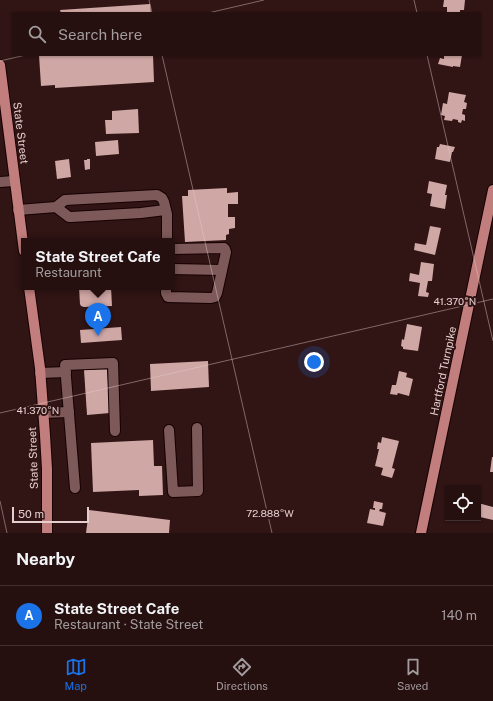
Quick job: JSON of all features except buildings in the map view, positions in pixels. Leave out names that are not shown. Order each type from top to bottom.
[{"type":"main road","name":"State Street","points":[[0,65],[22,238]]},
{"type":"main road","name":"Hartford Turnpike","points":[[421,533],[493,190]]},
{"type":"main road","name":"State Street","points":[[29,290],[40,373],[43,413],[47,469],[47,533]]},
{"type":"street","points":[[0,182],[14,181]]},
{"type":"street","points":[[18,210],[56,207],[65,200],[157,195],[162,198],[167,214],[167,238]]},
{"type":"street","points":[[56,207],[69,217],[141,213],[165,210]]},
{"type":"street","points":[[166,290],[168,297],[215,297],[226,252],[224,248],[175,249]]},
{"type":"street","points":[[175,269],[222,270]]},
{"type":"street","points":[[75,488],[65,365],[113,363],[115,431]]},
{"type":"street","points":[[40,373],[66,372]]},
{"type":"street","points":[[43,413],[69,412]]},
{"type":"street","points":[[169,430],[173,492],[198,491],[197,428]]},
{"type":"place","name":"State Street Cafe","points":[[98,336]]}]
